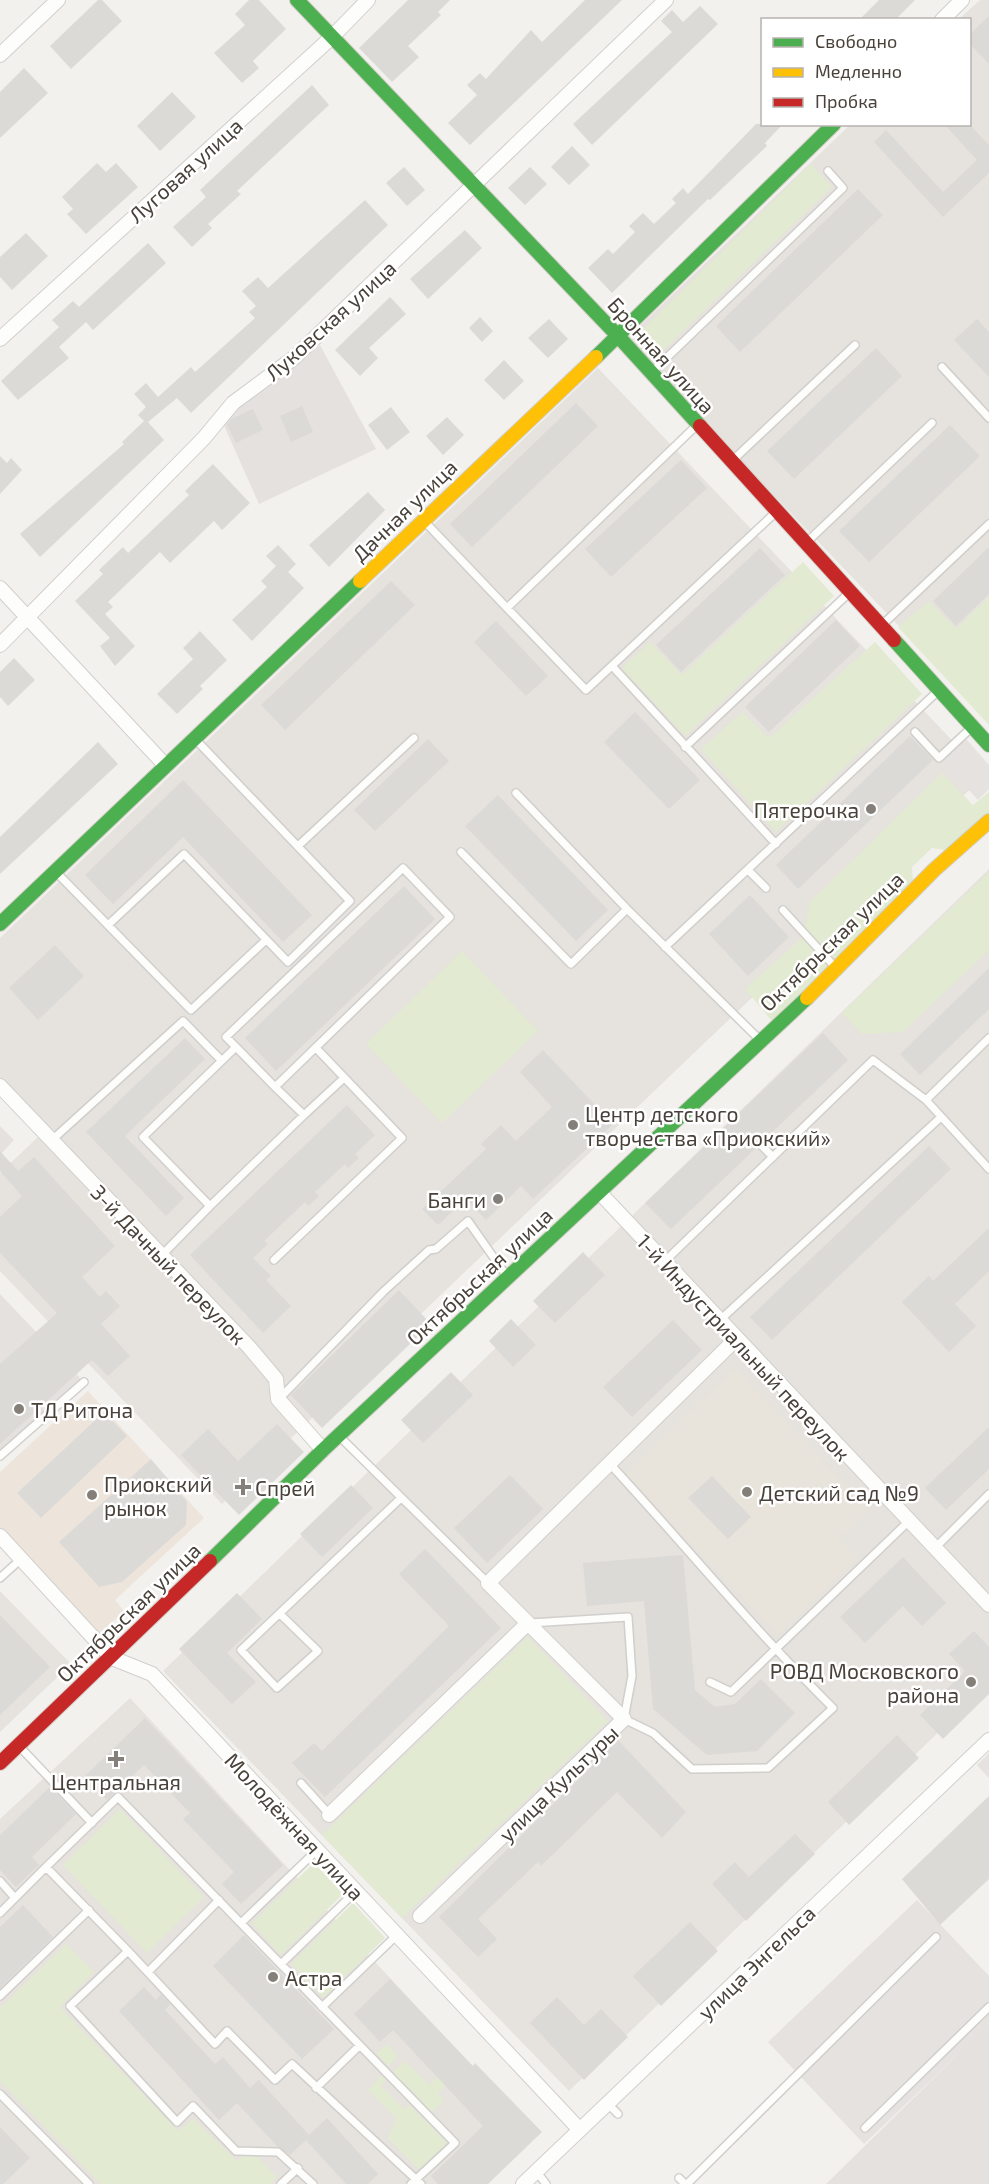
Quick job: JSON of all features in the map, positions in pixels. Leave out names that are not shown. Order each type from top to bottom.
[{"type":"street","points":[[0,55],[58,0]]},
{"type":"street","name":"Бронная улица","points":[[297,0],[618,336],[971,728],[989,745]]},
{"type":"street","name":"Луговая улица","points":[[0,339],[332,37],[368,0]]},
{"type":"street","name":"Луковская улица","points":[[0,645],[204,438],[233,403],[295,357],[666,0]]},
{"type":"street","points":[[944,18],[962,0]]},
{"type":"street","name":"Дачная улица","points":[[0,924],[618,336],[832,126]]},
{"type":"street","points":[[0,588],[166,766]]},
{"type":"street","name":"Октябрьская улица","points":[[0,1763],[112,1658],[323,1450],[837,970],[934,870],[989,821]]},
{"type":"street","name":"3-й Дачный переулок","points":[[0,1086],[276,1379],[278,1399],[323,1450]]},
{"type":"street","name":"1-й Индустриальный переулок","points":[[600,1193],[663,1263],[989,1605]]},
{"type":"street","points":[[488,1583],[736,1339]]},
{"type":"street","name":"Молодёжная улица","points":[[0,1536],[112,1658],[152,1674],[580,2130]]},
{"type":"street","name":"улица Культуры","points":[[420,1916],[624,1719],[488,1583]]},
{"type":"street","points":[[330,1815],[527,1623]]},
{"type":"street","name":"улица Энгельса","points":[[525,2183],[580,2130],[613,2109],[989,1740]]},
{"type":"lane","points":[[651,373],[843,188],[828,171]]},
{"type":"lane","points":[[731,462],[855,345]]},
{"type":"lane","points":[[942,367],[989,418]]},
{"type":"lane","points":[[805,544],[932,423]]},
{"type":"lane","points":[[507,608],[698,424]]},
{"type":"lane","points":[[423,521],[586,690],[776,512]]},
{"type":"lane","points":[[880,627],[989,524]]},
{"type":"lane","points":[[685,747],[850,593]]},
{"type":"lane","points":[[613,667],[776,844]]},
{"type":"lane","points":[[666,947],[938,691]]},
{"type":"lane","points":[[915,732],[939,758],[971,728]]},
{"type":"lane","points":[[108,925],[184,854],[288,962],[350,901],[195,738]]},
{"type":"lane","points":[[298,846],[414,738]]},
{"type":"lane","points":[[516,793],[627,909],[760,1040]]},
{"type":"lane","points":[[461,852],[571,964],[627,909]]},
{"type":"lane","points":[[275,1087],[450,916],[403,868],[226,1037],[275,1087],[304,1115]]},
{"type":"lane","points":[[748,870],[766,888]]},
{"type":"lane","points":[[55,872],[192,1010],[266,940]]},
{"type":"lane","points":[[783,910],[837,970]]},
{"type":"lane","points":[[52,1141],[183,1022],[221,1060]]},
{"type":"lane","points":[[926,1100],[989,1038]]},
{"type":"lane","points":[[210,1206],[143,1137],[236,1047]]},
{"type":"lane","points":[[274,1260],[402,1138],[316,1048]]},
{"type":"lane","points":[[663,1263],[873,1060],[926,1100],[989,1169]]},
{"type":"lane","points":[[161,1256],[344,1078]]},
{"type":"lane","points":[[719,1322],[941,1117]]},
{"type":"lane","points":[[760,1144],[773,1156]]},
{"type":"lane","points":[[278,1399],[383,1292],[429,1250],[436,1249],[468,1221],[508,1278]]},
{"type":"lane","points":[[0,1456],[84,1382]]},
{"type":"lane","points":[[339,1436],[488,1583]]},
{"type":"lane","points":[[527,1623],[628,1617],[632,1676],[624,1719],[652,1733],[692,1769],[768,1767],[832,1708],[774,1650],[690,1550],[610,1464]]},
{"type":"lane","points":[[934,1548],[989,1494]]},
{"type":"lane","points":[[280,1614],[318,1651],[277,1688],[241,1650],[401,1498]]},
{"type":"lane","points":[[710,1682],[730,1692],[909,1521]]},
{"type":"lane","points":[[0,1578],[21,1559]]},
{"type":"lane","points":[[19,1746],[92,1823]]},
{"type":"lane","points":[[300,1783],[330,1815]]},
{"type":"lane","points":[[0,1912],[15,1898],[46,1867],[92,1823],[118,1797],[454,2143],[416,2182],[292,2064],[275,2080],[227,2031],[215,2044],[46,1867]]},
{"type":"lane","points":[[242,1923],[317,1850]]},
{"type":"lane","points":[[0,1881],[15,1898]]},
{"type":"lane","points":[[280,1964],[356,1891]]},
{"type":"lane","points":[[148,1972],[219,1900]]},
{"type":"lane","points":[[0,1996],[89,1910]]},
{"type":"lane","points":[[322,2007],[397,1935]]},
{"type":"lane","points":[[679,2178],[686,2184],[936,1937]]},
{"type":"lane","points":[[128,1951],[70,2006],[177,2122],[194,2106],[236,2151],[278,2151],[313,2184]]},
{"type":"lane","points":[[865,2128],[989,2007]]},
{"type":"lane","points":[[316,2088],[359,2046]]},
{"type":"lane","points":[[0,2094],[89,2184]]},
{"type":"lane","points":[[281,2184],[298,2168]]},
{"type":"lane","points":[[536,2171],[546,2184]]},
{"type":"shaded area","points":[[980,0],[989,0],[989,720],[625,340],[849,126],[971,126],[971,18],[960,18]]},
{"type":"shaded area","points":[[320,345],[376,449],[259,504],[222,421]]},
{"type":"shaded area","points":[[598,368],[985,775],[222,1504],[0,1271],[0,1173],[38,1137],[0,1097],[0,938]]},
{"type":"shaded area","points":[[966,739],[989,765],[989,789],[978,800],[942,761]]},
{"type":"shaded area","points":[[989,869],[989,1683],[569,2091],[163,1671]]},
{"type":"shaded area","points":[[0,1126],[14,1140],[0,1155]]},
{"type":"shaded area","name":"ТД Ритона","points":[[0,1294],[81,1379],[0,1459]]},
{"type":"shaded area","name":"Детский сад №9","points":[[735,1368],[870,1510],[839,1539],[858,1558],[778,1635],[625,1474]]},
{"type":"shaded area","name":"Приокский рынок","points":[[88,1391],[204,1518],[115,1600],[124,1611],[99,1634],[0,1527],[0,1472]]},
{"type":"shaded area","points":[[0,1591],[71,1664],[0,1732]]},
{"type":"shaded area","points":[[130,1698],[533,2132],[477,2184],[0,2184],[0,1819]]},
{"type":"shaded area","points":[[989,1753],[989,1778],[977,1765]]},
{"type":"shaded area","points":[[917,1900],[989,1976],[989,2025],[864,2144],[768,2042]]},
{"type":"shaded area","points":[[989,2024],[989,2184],[826,2184]]},
{"type":"green space","points":[[811,164],[832,187],[657,356],[637,335]]},
{"type":"green space","points":[[803,562],[834,596],[685,736],[622,668],[650,642],[682,675]]},
{"type":"green space","points":[[989,597],[989,725],[898,627],[929,601],[956,629]]},
{"type":"green space","points":[[875,642],[922,694],[776,832],[701,749],[742,712],[769,738]]},
{"type":"green space","points":[[942,773],[973,805],[989,792],[989,814],[950,851],[932,848],[912,867],[913,886],[772,1021],[745,989],[803,937],[810,902]]},
{"type":"green space","points":[[989,872],[989,950],[903,1032],[862,1034],[842,1013]]},
{"type":"green space","points":[[462,951],[538,1031],[442,1123],[366,1044]]},
{"type":"green space","points":[[528,1637],[608,1721],[402,1918],[322,1835]]},
{"type":"green space","points":[[120,1809],[204,1897],[147,1953],[63,1865]]},
{"type":"green space","points":[[314,1863],[343,1894],[281,1955],[252,1923]]},
{"type":"green space","points":[[353,1903],[385,1938],[323,1998],[291,1964]]},
{"type":"green space","points":[[66,1944],[94,1972],[60,2007],[178,2131],[193,2119],[237,2161],[251,2150],[277,2177],[270,2184],[101,2184],[0,2081],[0,2008]]},
{"type":"green space","points":[[387,2044],[398,2056],[389,2066],[376,2054]]},
{"type":"green space","points":[[458,2057],[466,2066],[438,2093],[444,2100],[432,2112],[393,2072],[405,2061],[429,2085]]},
{"type":"green space","points":[[381,2076],[386,2080],[381,2086],[404,2109],[409,2105],[447,2143],[419,2170],[388,2138],[396,2118],[368,2090]]},
{"type":"building","points":[[98,0],[102,0],[122,21],[71,69],[50,46]]},
{"type":"building","points":[[249,0],[259,0],[286,29],[253,61],[259,68],[242,83],[214,53],[245,25],[235,14]]},
{"type":"building","points":[[408,0],[450,0],[438,12],[441,15],[408,46],[419,57],[392,82],[359,48]]},
{"type":"building","points":[[585,0],[622,0],[470,145],[448,123],[477,95],[467,85],[480,73],[486,79],[531,30],[542,42]]},
{"type":"building","points":[[879,0],[915,0],[897,18],[861,18]]},
{"type":"building","points":[[700,6],[718,24],[592,145],[573,124],[672,32],[661,21],[672,10],[683,22]]},
{"type":"building","points":[[989,16],[989,64],[971,45],[971,33]]},
{"type":"building","points":[[24,68],[48,93],[0,138],[0,92]]},
{"type":"building","points":[[312,85],[329,105],[237,191],[241,194],[208,224],[212,228],[192,247],[173,227],[206,197],[200,190]]},
{"type":"building","points":[[172,92],[196,117],[160,151],[137,126]]},
{"type":"building","points":[[756,124],[781,126],[765,143],[767,146],[710,200],[708,199],[612,293],[588,268],[608,249],[613,254],[635,232],[629,226],[643,213],[654,224],[676,203],[672,199],[683,188],[688,194]]},
{"type":"building","points":[[946,126],[971,126],[989,145],[989,173],[943,217],[874,142],[886,130],[943,192],[977,160]]},
{"type":"building","points":[[572,146],[590,165],[569,185],[551,167]]},
{"type":"building","points":[[97,163],[106,172],[116,163],[138,187],[86,234],[67,214],[73,209],[62,197]]},
{"type":"building","points":[[404,167],[425,190],[407,206],[386,183]]},
{"type":"building","points":[[530,167],[547,184],[525,205],[508,188]]},
{"type":"building","points":[[858,189],[883,215],[740,352],[716,326]]},
{"type":"building","points":[[365,200],[388,225],[191,413],[177,398],[148,422],[164,440],[40,557],[20,534],[124,444],[122,442],[144,421],[138,415],[146,407],[134,394],[146,383],[158,397],[191,367],[195,372],[255,318],[249,312],[256,306],[242,291],[258,277],[268,288]]},
{"type":"building","points":[[465,230],[482,248],[428,299],[410,279]]},
{"type":"building","points":[[26,233],[48,256],[12,290],[0,277],[0,257]]},
{"type":"building","points":[[148,243],[166,263],[93,330],[86,322],[59,347],[69,358],[18,400],[1,381],[59,327],[52,320],[73,301],[79,307]]},
{"type":"building","points":[[390,297],[406,314],[369,348],[378,358],[360,376],[335,350]]},
{"type":"building","points":[[480,317],[493,331],[482,342],[469,328]]},
{"type":"building","points":[[549,319],[568,339],[548,358],[528,338]]},
{"type":"building","points":[[977,319],[989,332],[989,377],[954,340]]},
{"type":"building","points":[[876,348],[902,376],[794,479],[767,451]]},
{"type":"building","points":[[504,360],[524,381],[504,400],[484,380]]},
{"type":"building","points":[[576,403],[598,426],[472,547],[450,524]]},
{"type":"building","points":[[302,406],[313,432],[291,442],[280,416]]},
{"type":"building","points":[[391,407],[410,432],[387,450],[368,425]]},
{"type":"building","points":[[253,409],[263,430],[236,443],[227,425],[231,419]]},
{"type":"building","points":[[447,417],[464,435],[443,455],[426,436]]},
{"type":"building","points":[[950,425],[980,456],[869,562],[839,531]]},
{"type":"building","points":[[0,456],[7,463],[11,458],[22,470],[0,494]]},
{"type":"building","points":[[681,460],[707,488],[611,577],[585,549]]},
{"type":"building","points":[[213,464],[250,503],[222,530],[214,521],[170,563],[160,552],[108,602],[113,607],[105,614],[135,646],[115,666],[100,646],[110,638],[75,601],[103,574],[99,570],[123,547],[128,553],[189,495],[185,491]]},
{"type":"building","points":[[368,492],[385,510],[329,567],[309,545]]},
{"type":"building","points":[[278,545],[296,564],[288,572],[304,588],[252,641],[232,620],[267,587],[261,581],[276,566],[266,556]]},
{"type":"building","points":[[989,547],[989,594],[956,626],[933,601]]},
{"type":"building","points":[[760,548],[785,575],[681,672],[656,645]]},
{"type":"building","points":[[391,581],[415,605],[285,730],[261,705]]},
{"type":"building","points":[[836,620],[860,646],[769,732],[745,707]]},
{"type":"building","points":[[496,621],[548,676],[526,696],[474,642]]},
{"type":"building","points":[[200,631],[227,660],[200,686],[203,689],[177,714],[157,694],[193,659],[183,648]]},
{"type":"building","points":[[14,658],[35,680],[8,706],[0,697],[0,672]]},
{"type":"building","points":[[635,712],[700,780],[669,809],[604,742]]},
{"type":"building","points":[[910,736],[933,760],[798,889],[776,865]]},
{"type":"building","points":[[428,739],[449,761],[375,831],[354,810]]},
{"type":"building","points":[[98,742],[118,764],[0,874],[0,837]]},
{"type":"building","points":[[183,780],[312,915],[283,942],[183,837],[113,904],[85,875]]},
{"type":"building","points":[[498,795],[608,910],[576,941],[465,826]]},
{"type":"building","points":[[404,886],[435,919],[276,1071],[245,1038]]},
{"type":"building","points":[[750,895],[789,937],[748,976],[709,934]]},
{"type":"building","points":[[55,945],[84,976],[38,1020],[9,988]]},
{"type":"building","points":[[989,968],[989,1009],[920,1075],[900,1054]]},
{"type":"building","points":[[823,1033],[848,1060],[764,1140],[756,1140],[756,1148],[671,1229],[645,1203]]},
{"type":"building","points":[[185,1038],[205,1059],[125,1136],[184,1198],[166,1216],[86,1132]]},
{"type":"building","name":"Центр детского творчества «Приокский»","points":[[543,1050],[613,1124],[533,1199],[521,1186],[486,1220],[466,1199],[438,1225],[422,1209],[486,1149],[481,1144],[501,1125],[516,1141],[552,1107],[520,1072]]},
{"type":"building","points":[[347,1105],[375,1135],[355,1154],[359,1158],[348,1168],[345,1164],[315,1192],[319,1196],[308,1206],[305,1202],[264,1241],[268,1244],[253,1258],[271,1276],[266,1280],[291,1306],[263,1333],[190,1255]]},
{"type":"building","points":[[929,1146],[951,1169],[772,1340],[750,1317]]},
{"type":"building","points":[[0,1151],[18,1171],[34,1157],[115,1246],[82,1277],[100,1297],[106,1291],[120,1306],[101,1324],[130,1356],[108,1376],[92,1360],[0,1444],[0,1364],[57,1313],[0,1253],[0,1217],[22,1196],[0,1171]]},
{"type":"building","points":[[989,1228],[989,1271],[955,1304],[976,1326],[949,1352],[902,1302],[929,1276],[933,1281]]},
{"type":"building","points":[[583,1252],[605,1275],[555,1323],[533,1301]]},
{"type":"building","points":[[399,1290],[431,1324],[322,1428],[291,1395]]},
{"type":"building","points":[[511,1319],[536,1345],[513,1367],[489,1341]]},
{"type":"building","points":[[673,1320],[702,1350],[632,1417],[603,1387]]},
{"type":"building","points":[[451,1372],[473,1395],[423,1443],[401,1420]]},
{"type":"building","points":[[104,1412],[127,1436],[41,1518],[17,1493]]},
{"type":"building","points":[[277,1424],[304,1452],[239,1515],[181,1455],[208,1429],[238,1461]]},
{"type":"building","points":[[989,1427],[989,1469],[946,1510],[925,1488]]},
{"type":"building","points":[[151,1459],[187,1502],[186,1525],[122,1582],[99,1587],[59,1542]]},
{"type":"building","points":[[510,1475],[543,1509],[487,1563],[454,1528]]},
{"type":"building","points":[[712,1476],[751,1517],[728,1539],[688,1498]]},
{"type":"building","points":[[351,1485],[373,1508],[322,1557],[300,1534]]},
{"type":"building","points":[[425,1549],[501,1628],[325,1797],[292,1763],[314,1743],[322,1751],[449,1626],[399,1574]]},
{"type":"building","points":[[683,1555],[695,1690],[715,1707],[735,1704],[761,1679],[795,1713],[757,1751],[707,1755],[653,1709],[644,1601],[587,1606],[583,1563]]},
{"type":"building","points":[[903,1557],[946,1603],[922,1626],[903,1606],[865,1643],[840,1617]]},
{"type":"building","points":[[237,1593],[262,1619],[227,1653],[256,1682],[232,1704],[179,1649]]},
{"type":"building","points":[[0,1615],[50,1667],[0,1715]]},
{"type":"building","name":"РОВД Московского района","points":[[974,1631],[989,1647],[989,1694],[943,1739],[920,1715],[965,1671],[949,1654]]},
{"type":"building","points":[[145,1718],[283,1865],[241,1904],[222,1884],[234,1872],[183,1819],[190,1813],[144,1765],[107,1800],[84,1777]]},
{"type":"building","points":[[897,1735],[919,1758],[849,1825],[828,1802]]},
{"type":"building","points":[[618,1740],[686,1812],[662,1838],[617,1792],[541,1866],[538,1862],[478,1919],[497,1939],[478,1957],[439,1917]]},
{"type":"building","points":[[50,1787],[76,1814],[32,1857],[39,1865],[16,1887],[0,1870],[0,1835]]},
{"type":"building","points":[[989,1796],[989,1879],[940,1925],[902,1879]]},
{"type":"building","points":[[795,1834],[815,1854],[746,1921],[712,1884],[735,1862],[749,1877]]},
{"type":"building","points":[[23,1905],[53,1937],[0,1988],[0,1927]]},
{"type":"building","points":[[690,1922],[718,1951],[661,2006],[633,1976]]},
{"type":"building","points":[[244,1935],[334,2029],[302,2059],[213,1966]]},
{"type":"building","points":[[390,1979],[473,2066],[475,2063],[542,2132],[488,2184],[438,2184],[431,2176],[483,2126],[393,2030],[380,2042],[354,2014]]},
{"type":"building","points":[[144,1987],[156,2000],[161,1994],[170,2004],[165,2010],[215,2064],[223,2057],[250,2088],[259,2080],[309,2135],[327,2118],[378,2174],[368,2184],[346,2184],[306,2140],[290,2155],[277,2146],[237,2103],[219,2120],[119,2011]]},
{"type":"building","points":[[557,1997],[584,2025],[601,2009],[628,2037],[584,2080],[530,2023]]},
{"type":"building","points":[[0,2127],[30,2158],[3,2184],[0,2184]]},
{"type":"traffic: fast","points":[[297,0],[618,336],[700,426]]},
{"type":"traffic: fast","points":[[596,357],[832,126]]},
{"type":"traffic: fast","points":[[0,924],[360,581]]},
{"type":"traffic: fast","points":[[894,640],[989,745]]},
{"type":"traffic: fast","points":[[210,1561],[323,1450],[807,998]]},
{"type":"traffic: slow","points":[[360,581],[596,357]]},
{"type":"traffic: slow","points":[[807,998],[934,870],[989,821]]},
{"type":"traffic: jam","points":[[700,426],[894,640]]},
{"type":"traffic: jam","points":[[0,1763],[210,1561]]},
{"type":"place","name":"Пятерочка","points":[[871,809]]},
{"type":"place","name":"Центр детского творчества «Приокский»","points":[[573,1125]]},
{"type":"place","name":"Банги","points":[[498,1199]]},
{"type":"place","name":"ТД Ритона","points":[[19,1409]]},
{"type":"place","name":"Спрей","points":[[243,1487]]},
{"type":"place","name":"Детский сад №9","points":[[747,1492]]},
{"type":"place","name":"Приокский рынок","points":[[92,1495]]},
{"type":"place","name":"РОВД Московского района","points":[[971,1682]]},
{"type":"place","name":"Центральная","points":[[116,1759]]},
{"type":"place","name":"Астра","points":[[273,1977]]}]
